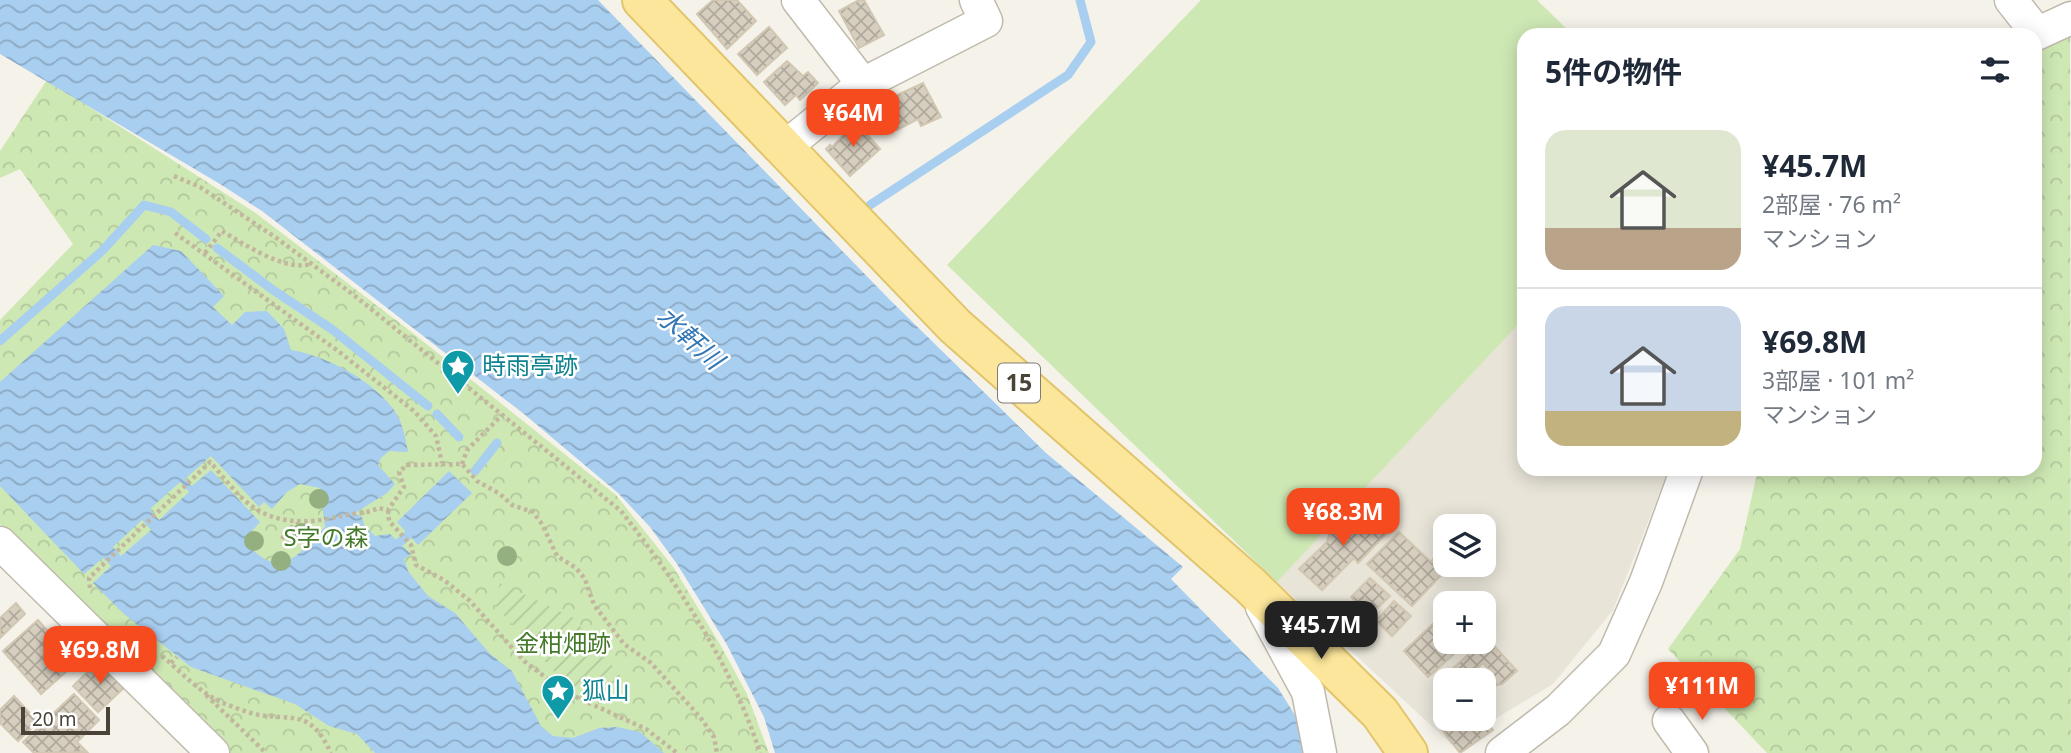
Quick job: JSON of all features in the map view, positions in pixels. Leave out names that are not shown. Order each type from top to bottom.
[{"type":"main road","name":"15","points":[[642,0],[955,326],[1250,585],[1380,713],[1408,753]]},
{"type":"street","points":[[798,0],[863,84]]},
{"type":"street","points":[[785,147],[863,84],[986,21],[976,0]]},
{"type":"street","points":[[2011,0],[2032,28]]},
{"type":"street","points":[[2042,31],[2071,18]]},
{"type":"street","points":[[1502,753],[1558,710],[1615,654],[1646,582],[1684,476]]},
{"type":"street","points":[[0,543],[213,753]]},
{"type":"street","points":[[1250,585],[1308,692],[1320,753]]},
{"type":"street","points":[[1669,721],[1692,753]]},
{"type":"path","points":[[174,176],[200,187],[312,264],[417,345],[621,512],[678,589],[729,677],[761,753]]},
{"type":"path","points":[[205,253],[222,231],[279,261],[303,267],[312,264]]},
{"type":"path","points":[[175,233],[338,351],[414,411],[436,436],[442,463]]},
{"type":"path","points":[[462,464],[467,450],[502,415]]},
{"type":"path","points":[[91,592],[89,578],[210,462],[256,509],[276,517],[302,521],[325,520],[370,512],[378,508],[388,510]]},
{"type":"path","points":[[677,753],[646,729],[565,692],[524,661],[470,601],[444,580],[416,565],[411,545],[389,521],[388,510],[404,487],[399,472],[407,465],[462,464],[477,481],[500,494],[512,505],[533,512],[542,524],[557,556],[576,568],[585,579],[594,605],[624,644],[651,663],[700,717],[714,737],[717,753]]},
{"type":"path","points":[[282,539],[288,529],[302,521]]},
{"type":"path","points":[[161,655],[220,702],[255,714],[292,716],[307,722],[325,740],[331,753]]},
{"type":"path","points":[[170,663],[177,657]]},
{"type":"path","points":[[194,683],[265,753]]},
{"type":"shaded area","points":[[1517,324],[1517,476],[1666,476],[1613,610],[1553,684],[1496,718],[1496,668],[1433,668],[1433,727],[1277,582]]},
{"type":"shaded area","points":[[1437,731],[1475,731],[1452,745]]},
{"type":"green space","points":[[1201,0],[1537,0],[1566,28],[1517,28],[1517,325],[1277,582],[947,265]]},
{"type":"green space","points":[[2070,0],[2071,753],[1767,753],[1668,649],[1740,549],[1756,476],[2042,476],[2042,41]]},
{"type":"green space","name":"S字の森","points":[[47,80],[257,214],[405,327],[616,495],[674,568],[721,646],[747,694],[769,753],[228,753],[0,524],[0,320],[73,244],[20,169],[0,178],[0,151]]},
{"type":"green space","name":"金柑畑跡","points":[[500,583],[574,618],[625,682],[582,703],[494,604]]},
{"type":"water","name":"水軒川","points":[[0,0],[598,0],[889,299],[1046,453],[1183,567],[1171,579],[1278,688],[1298,720],[1307,753],[775,753],[764,717],[726,643],[677,564],[650,527],[618,493],[524,414],[262,211],[0,54]]},
{"type":"water","points":[[153,245],[181,251],[224,296],[213,307],[232,325],[245,312],[267,311],[284,329],[291,350],[319,358],[348,371],[374,389],[394,410],[402,425],[408,452],[389,451],[381,458],[378,465],[395,484],[387,493],[355,513],[362,517],[364,525],[375,536],[390,534],[411,554],[404,559],[408,571],[428,596],[455,613],[490,654],[512,671],[541,726],[553,736],[573,738],[599,728],[617,727],[640,732],[664,753],[375,753],[357,734],[329,726],[295,704],[191,667],[124,614],[93,583],[111,566],[103,558],[84,574],[0,486],[0,382]],"holes":[[[211,456],[259,507],[264,502],[272,509],[287,492],[300,484],[320,488],[325,527],[292,559],[274,562],[263,558],[252,549],[251,532],[260,522],[211,470],[192,486],[185,479]],[[180,482],[189,492],[159,520],[150,509]],[[142,520],[151,530],[121,556],[113,547]]]},
{"type":"water","points":[[449,471],[472,493],[418,545],[397,522]]},
{"type":"building","points":[[713,0],[737,0],[756,21],[727,49],[697,14]]},
{"type":"building","points":[[864,0],[884,35],[859,48],[839,11]]},
{"type":"building","points":[[769,27],[787,48],[757,75],[738,54]]},
{"type":"building","points":[[787,61],[803,76],[808,72],[818,83],[800,100],[796,95],[785,105],[764,82]]},
{"type":"building","points":[[923,83],[941,117],[921,126],[918,119],[897,130],[886,109],[898,103],[895,96]]},
{"type":"building","points":[[856,122],[880,149],[850,176],[826,149],[830,145],[832,147]]},
{"type":"building","points":[[1358,505],[1386,534],[1358,563],[1354,558],[1322,590],[1299,569],[1327,542],[1329,535]]},
{"type":"building","points":[[1399,532],[1431,562],[1433,559],[1433,577],[1439,577],[1412,606],[1367,564]]},
{"type":"building","points":[[1370,578],[1390,596],[1370,615],[1351,597]]},
{"type":"building","points":[[1394,601],[1411,616],[1392,636],[1376,621]]},
{"type":"building","points":[[16,603],[25,614],[0,638],[0,618]]},
{"type":"building","points":[[38,620],[76,663],[41,694],[3,651]]},
{"type":"building","points":[[1433,624],[1433,654],[1454,654],[1438,668],[1433,668],[1433,673],[1428,677],[1404,651]]},
{"type":"building","points":[[1496,648],[1517,671],[1502,684],[1496,685],[1496,668],[1487,668],[1483,663],[1478,668],[1453,668],[1469,654],[1496,654]]},
{"type":"building","points":[[101,659],[126,686],[98,712],[73,686]]},
{"type":"building","points":[[74,694],[99,720],[77,742],[87,752],[34,753],[23,742]]},
{"type":"building","points":[[14,696],[38,722],[18,741],[0,723],[0,710]]},
{"type":"building","points":[[1443,731],[1492,731],[1460,753]]},
{"type":"waterway","points":[[870,205],[1068,75],[1091,42],[1080,0]]},
{"type":"waterway","points":[[0,341],[102,251],[144,205],[171,212],[206,239]]},
{"type":"waterway","points":[[217,248],[333,330],[428,406]]},
{"type":"waterway","points":[[437,414],[459,437]]},
{"type":"waterway","points":[[475,471],[497,443]]},
{"type":"waterway","points":[[400,542],[408,535]]},
{"type":"place","name":"時雨亭跡","points":[[458,396]]},
{"type":"place","name":"狐山","points":[[558,721]]}]
